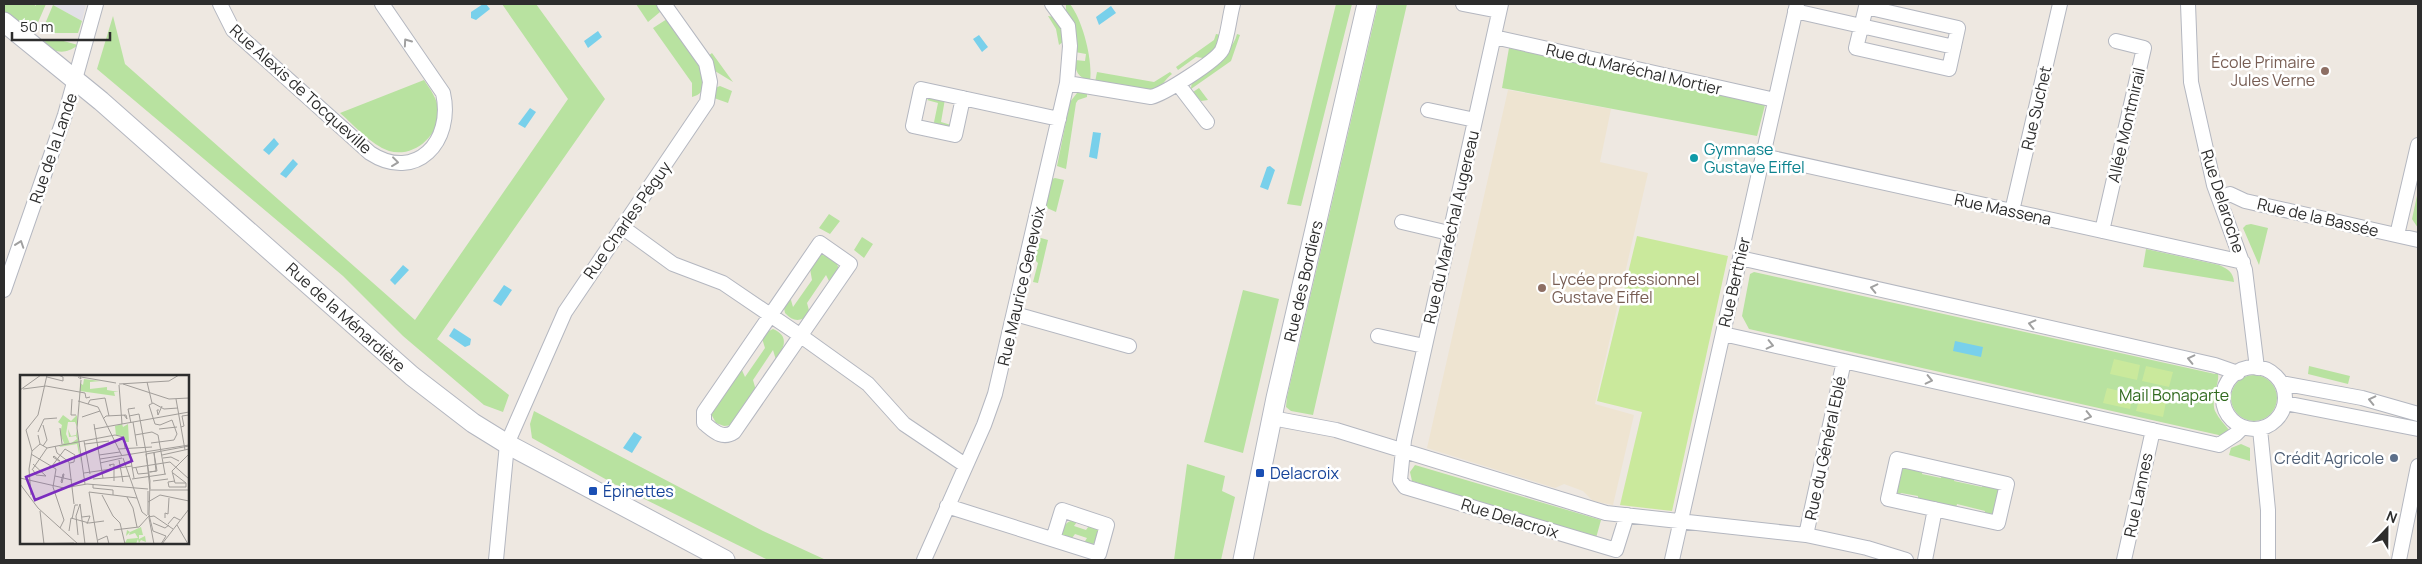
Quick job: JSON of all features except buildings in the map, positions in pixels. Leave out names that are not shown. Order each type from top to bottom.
[{"type":"main road","name":"Rue des Bordiers","points":[[1243,560],[1272,418],[1367,4]]},
{"type":"main road","name":"Rue de la Ménardière","points":[[4,22],[76,81],[269,248],[412,376],[473,422],[507,444],[725,560]]},
{"type":"street","name":"Rue de la Lande","points":[[4,290],[76,81],[96,4]]},
{"type":"street","name":"Rue Alexis de Tocqueville","points":[[220,4],[233,30],[370,152],[385,161],[411,162],[428,153],[439,139],[446,116],[445,102],[443,94],[382,4]]},
{"type":"street","name":"Rue Charles Péguy","points":[[496,560],[507,444],[565,312],[707,102],[710,82],[706,63],[664,4]]},
{"type":"street","name":"Rue Maurice Genevoix","points":[[924,560],[995,394],[1015,314],[1067,83],[1070,46],[1068,26],[1052,4]]},
{"type":"street","points":[[1067,83],[1151,97],[1162,94],[1221,51],[1233,4]]},
{"type":"street","points":[[1462,4],[1500,8]]},
{"type":"street","name":"Rue Suchet","points":[[2012,211],[2060,4]]},
{"type":"street","name":"Rue Delaroche","points":[[2188,4],[2191,82],[2202,136],[2218,198],[2243,262],[2249,288],[2257,368]]},
{"type":"street","points":[[1796,7],[1861,26],[1954,47]]},
{"type":"street","name":"Rue Berthier","points":[[1672,560],[1796,7]]},
{"type":"street","points":[[1866,7],[1958,28],[1954,47],[1949,69],[1856,48],[1866,7]]},
{"type":"street","name":"Rue du Maréchal Augereau","points":[[1403,450],[1424,346],[1500,8]]},
{"type":"street","name":"Rue du Maréchal Mortier","points":[[1494,37],[1775,100]]},
{"type":"street","name":"Allée Montmirail","points":[[2102,231],[2144,48],[2116,41]]},
{"type":"street","points":[[1178,84],[1207,122]]},
{"type":"street","points":[[963,98],[1059,119]]},
{"type":"street","points":[[1428,110],[1475,120]]},
{"type":"street","points":[[2397,235],[2418,145]]},
{"type":"street","name":"Rue Massena","points":[[1763,156],[2243,262]]},
{"type":"street","name":"Rue de la Bassée","points":[[2218,198],[2230,194],[2246,201],[2418,240]]},
{"type":"street","points":[[1402,222],[1450,233]]},
{"type":"street","points":[[622,227],[674,264],[723,283],[800,336],[868,384],[904,424],[965,465]]},
{"type":"street","points":[[820,243],[850,264],[734,432],[729,436],[721,436],[704,423],[704,412],[770,316],[820,243]]},
{"type":"street","points":[[1740,258],[2215,365],[2238,373]]},
{"type":"street","points":[[1015,314],[1129,346]]},
{"type":"street","points":[[1723,334],[2219,445],[2243,427]]},
{"type":"street","points":[[1378,336],[1424,346]]},
{"type":"street","name":"Rue du Général Eblé","points":[[1806,535],[1844,361]]},
{"type":"street","points":[[2257,368],[2274,375],[2281,382],[2285,392],[2285,402],[2277,420],[2260,429],[2243,427],[2228,415],[2224,396],[2230,379],[2238,373],[2257,368]]},
{"type":"street","points":[[2281,382],[2362,398],[2418,414]]},
{"type":"street","points":[[2285,402],[2418,429]]},
{"type":"street","name":"Rue Delacroix","points":[[1272,418],[1336,430],[1606,513],[1806,535],[1867,548],[1906,560]]},
{"type":"street","points":[[2260,429],[2268,510],[2268,560]]},
{"type":"street","name":"Rue Lannes","points":[[2124,560],[2153,430]]},
{"type":"street","name":"Rue Delacroix","points":[[1403,450],[1400,480],[1405,487],[1616,550],[1627,515]]},
{"type":"street","points":[[1897,459],[2007,484],[1998,524],[1935,509],[1888,499],[1897,459]]},
{"type":"street","points":[[2399,560],[2418,466]]},
{"type":"street","points":[[947,506],[1053,539]]},
{"type":"street","points":[[1925,560],[1935,509]]},
{"type":"shaded area","points":[[51,4],[86,4],[82,21]]},
{"type":"shaded area","name":"Lycée professionnel Gustave Eiffel","points":[[1508,90],[1611,109],[1600,162],[1648,173],[1595,404],[1634,415],[1613,505],[1593,501],[1583,491],[1564,484],[1555,488],[1427,448]]},
{"type":"green space","points":[[4,4],[33,4],[36,6],[36,4],[46,4],[36,27],[31,23],[28,33],[4,14]]},
{"type":"green space","points":[[502,4],[536,4],[605,99],[437,339],[509,395],[503,412],[484,405],[403,336],[343,276],[97,69],[113,16],[125,64],[415,320],[568,99]]},
{"type":"green space","points":[[636,4],[656,4],[660,12],[648,22]]},
{"type":"green space","points":[[1066,4],[1070,4],[1075,11],[1083,31],[1090,63],[1090,81],[1080,76],[1076,68],[1075,60],[1085,61],[1086,54],[1075,52],[1066,13]]},
{"type":"green space","points":[[1336,4],[1352,4],[1301,206],[1287,204]]},
{"type":"green space","points":[[1378,4],[1407,4],[1313,415],[1291,411],[1286,407],[1287,397]]},
{"type":"green space","points":[[53,5],[82,21],[78,33],[44,33],[42,31]]},
{"type":"green space","points":[[1048,16],[1054,17],[1062,29],[1064,41],[1059,45],[1056,29]]},
{"type":"green space","points":[[667,19],[688,47],[701,72],[704,83],[701,92],[692,97],[692,83],[653,28]]},
{"type":"green space","points":[[1216,34],[1221,35],[1218,45],[1212,52],[1203,58],[1196,57],[1178,70],[1176,67],[1214,40]]},
{"type":"green space","points":[[1237,34],[1240,35],[1231,61],[1191,89],[1197,75],[1227,51]]},
{"type":"green space","points":[[48,40],[60,40],[78,45],[64,52],[50,49],[41,43]]},
{"type":"green space","points":[[1509,48],[1765,105],[1757,136],[1502,88]]},
{"type":"green space","points":[[712,53],[733,82],[715,71],[708,56]]},
{"type":"green space","points":[[1097,72],[1154,82],[1170,72],[1172,74],[1155,91],[1095,82]]},
{"type":"green space","points":[[424,80],[437,102],[437,120],[435,129],[430,136],[416,148],[398,152],[382,148],[340,113]]},
{"type":"green space","points":[[720,86],[732,91],[728,103],[714,98],[715,88]]},
{"type":"green space","points":[[1199,88],[1208,100],[1201,101],[1193,92]]},
{"type":"green space","points":[[1087,92],[1087,97],[1078,100],[1076,103],[1066,169],[1057,166],[1070,102],[1077,93]]},
{"type":"green space","points":[[931,97],[945,99],[941,122],[951,125],[949,129],[933,127],[938,103],[927,100]]},
{"type":"green space","points":[[1052,179],[1064,180],[1056,212],[1047,208],[1045,204]]},
{"type":"green space","points":[[2418,191],[2418,228],[2412,219]]},
{"type":"green space","points":[[829,214],[840,221],[830,234],[819,228]]},
{"type":"green space","points":[[2251,224],[2268,228],[2259,265],[2243,228]]},
{"type":"green space","points":[[1637,236],[1728,256],[1672,511],[1620,505],[1642,412],[1597,401]]},
{"type":"green space","points":[[862,237],[873,244],[864,258],[854,250]]},
{"type":"green space","points":[[1038,239],[1048,240],[1038,283],[1033,282],[1038,263],[1033,258]]},
{"type":"green space","points":[[2146,249],[2219,265],[2230,271],[2234,282],[2143,267]]},
{"type":"green space","points":[[819,255],[832,258],[837,263],[839,270],[832,287],[826,275],[807,303],[810,314],[800,320],[794,319],[785,313],[784,308],[789,293],[793,307],[812,280],[809,263]]},
{"type":"green space","name":"Mail Bonaparte","points":[[1754,272],[2215,374],[2217,372],[2218,379],[2214,400],[2215,411],[2230,431],[2223,436],[1749,329],[1742,316],[1750,274]]},
{"type":"green space","points":[[1243,290],[1279,299],[1243,453],[1204,442]]},
{"type":"green space","points":[[773,329],[782,335],[784,343],[776,360],[773,350],[753,380],[757,394],[734,425],[724,426],[716,423],[710,412],[741,368],[745,377],[765,348],[761,335]]},
{"type":"green space","points":[[2114,359],[2140,365],[2137,380],[2110,374]]},
{"type":"green space","points":[[2146,366],[2173,372],[2169,387],[2142,381]]},
{"type":"green space","points":[[2309,366],[2350,376],[2348,384],[2308,374]]},
{"type":"green space","points":[[2249,375],[2259,375],[2273,385],[2277,398],[2273,411],[2267,417],[2259,421],[2249,421],[2235,411],[2231,403],[2231,393],[2241,379]]},
{"type":"green space","points":[[2107,388],[2133,394],[2130,409],[2103,403]]},
{"type":"green space","points":[[2140,396],[2166,402],[2163,417],[2136,411]]},
{"type":"green space","points":[[534,411],[763,531],[826,560],[768,560],[616,485],[532,438],[530,424]]},
{"type":"green space","points":[[2241,444],[2250,448],[2250,461],[2229,455],[2231,448]]},
{"type":"green space","points":[[1187,464],[1225,476],[1222,491],[1235,497],[1221,560],[1174,560]]},
{"type":"green space","points":[[1415,465],[1601,520],[1596,538],[1412,481],[1410,472]]},
{"type":"green space","points":[[1905,466],[1923,470],[1922,474],[1941,478],[1942,474],[1955,477],[1954,481],[1982,487],[1983,484],[1996,487],[1999,491],[1993,513],[1988,516],[1984,515],[1985,511],[1957,504],[1956,508],[1918,500],[1918,496],[1901,493],[1898,496],[1896,491],[1901,468]]},
{"type":"green space","points":[[1079,519],[1074,526],[1086,530],[1091,523],[1099,528],[1098,536],[1092,546],[1082,546],[1087,538],[1075,534],[1069,542],[1061,540],[1063,527],[1068,522]]},
{"type":"water","points":[[486,4],[490,9],[476,20],[471,18],[471,12]]},
{"type":"water","points":[[1111,6],[1116,13],[1099,25],[1096,17]]},
{"type":"water","points":[[598,31],[602,37],[588,48],[584,41]]},
{"type":"water","points":[[979,35],[988,47],[982,52],[973,39]]},
{"type":"water","points":[[530,108],[536,112],[525,128],[518,124]]},
{"type":"water","points":[[1093,132],[1101,133],[1097,159],[1089,157]]},
{"type":"water","points":[[274,138],[279,144],[269,155],[263,150]]},
{"type":"water","points":[[293,159],[298,164],[286,178],[280,174]]},
{"type":"water","points":[[1270,166],[1275,170],[1268,190],[1260,187],[1267,167]]},
{"type":"water","points":[[403,265],[409,270],[395,285],[390,280]]},
{"type":"water","points":[[504,285],[512,290],[501,306],[493,301]]},
{"type":"water","points":[[454,328],[471,339],[470,345],[465,347],[449,336]]},
{"type":"water","points":[[1955,341],[1983,347],[1981,357],[1953,351]]},
{"type":"water","points":[[634,432],[642,437],[632,453],[623,448]]},
{"type":"place","name":"École Primaire Jules Verne","points":[[2325,71]]},
{"type":"place","name":"Gymnase Gustave Eiffel","points":[[1694,158]]},
{"type":"place","name":"Lycée professionnel Gustave Eiffel","points":[[1542,288]]},
{"type":"place","name":"Crédit Agricole","points":[[2394,458]]},
{"type":"place","name":"Delacroix","points":[[1260,473]]},
{"type":"place","name":"Épinettes","points":[[593,491]]}]
